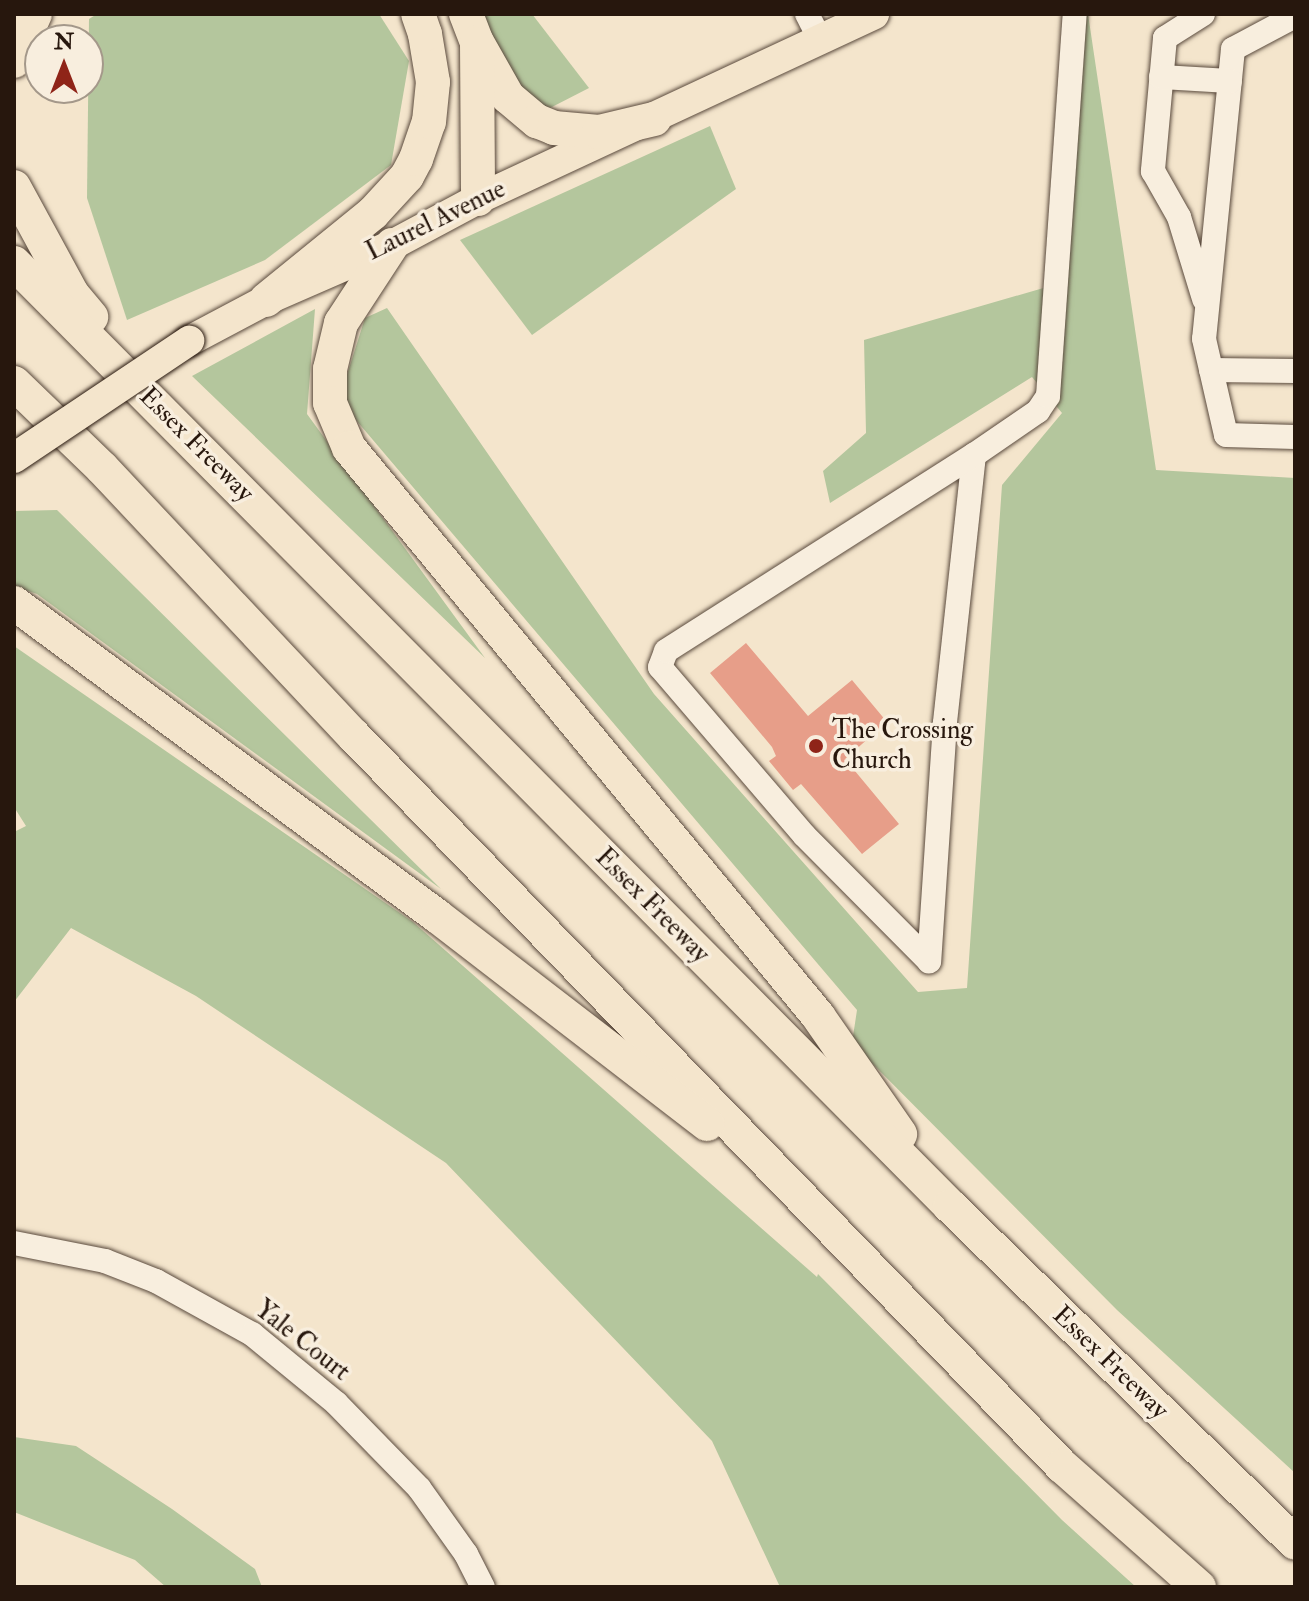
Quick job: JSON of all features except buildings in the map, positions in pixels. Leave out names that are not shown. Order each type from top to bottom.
[{"type":"highway","points":[[14,61],[35,14]]},
{"type":"highway","points":[[266,300],[373,213],[407,176],[429,122],[433,82],[425,34],[418,14]]},
{"type":"highway","points":[[471,28],[513,104],[537,121],[554,128],[599,132],[654,119]]},
{"type":"highway","points":[[471,28],[478,199]]},
{"type":"highway","points":[[14,187],[72,294],[204,454]]},
{"type":"highway","points":[[392,245],[341,323],[330,369],[330,403],[349,448],[818,1016],[950,1206]]},
{"type":"highway","name":"Essex Freeway","points":[[14,263],[950,1206],[1295,1543]]},
{"type":"highway","points":[[14,383],[191,560],[354,736],[1062,1466],[1199,1587]]},
{"type":"highway","points":[[14,412],[92,482],[191,560]]},
{"type":"highway","points":[[14,603],[437,916],[794,1189]]},
{"type":"main road","name":"Laurel Avenue","points":[[14,458],[189,341],[266,300],[392,245],[478,199],[654,119],[813,26],[874,14]]},
{"type":"street","points":[[974,455],[945,723],[929,961],[804,835],[660,667],[666,651],[974,455],[1038,411],[1048,396],[1075,14]]},
{"type":"street","points":[[1203,14],[1165,38],[1153,171],[1179,217],[1207,310]]},
{"type":"street","points":[[1291,22],[1233,49],[1204,339],[1226,435],[1295,437]]},
{"type":"street","points":[[1161,77],[1230,81]]},
{"type":"street","points":[[1211,370],[1295,371]]},
{"type":"street","name":"Yale Court","points":[[14,1243],[105,1261],[205,1305],[252,1334],[336,1403],[419,1488],[466,1554],[483,1587]]},
{"type":"green space","points":[[97,14],[379,14],[409,61],[391,165],[265,260],[127,320],[87,198],[88,104],[104,104],[104,24],[89,24],[89,19]]},
{"type":"green space","points":[[478,14],[532,14],[589,88],[550,108],[530,104]]},
{"type":"green space","points":[[1080,14],[1088,14],[1156,470],[1295,478],[1295,1473],[1117,1310],[852,1043],[857,1010],[339,400],[365,318],[387,308],[654,694],[918,992],[967,988],[1002,485],[1062,413],[1032,377],[830,503],[823,471],[866,433],[864,340],[1064,282]]},
{"type":"green space","points":[[710,126],[736,189],[532,335],[460,240]]},
{"type":"green space","points":[[315,309],[307,414],[485,658],[192,376]]},
{"type":"green space","points":[[57,510],[441,889],[37,594],[14,586],[14,511]]},
{"type":"green space","points":[[14,646],[413,922],[817,1277],[818,1274],[1062,1520],[1136,1587],[780,1587],[712,1441],[446,1163],[196,996],[71,928],[14,1002],[14,832],[26,826],[14,807]]},
{"type":"green space","points":[[14,1437],[76,1446],[172,1509],[255,1569],[262,1587],[166,1587],[135,1560],[14,1512]]},
{"type":"place","name":"The Crossing Church","points":[[816,746]]}]
